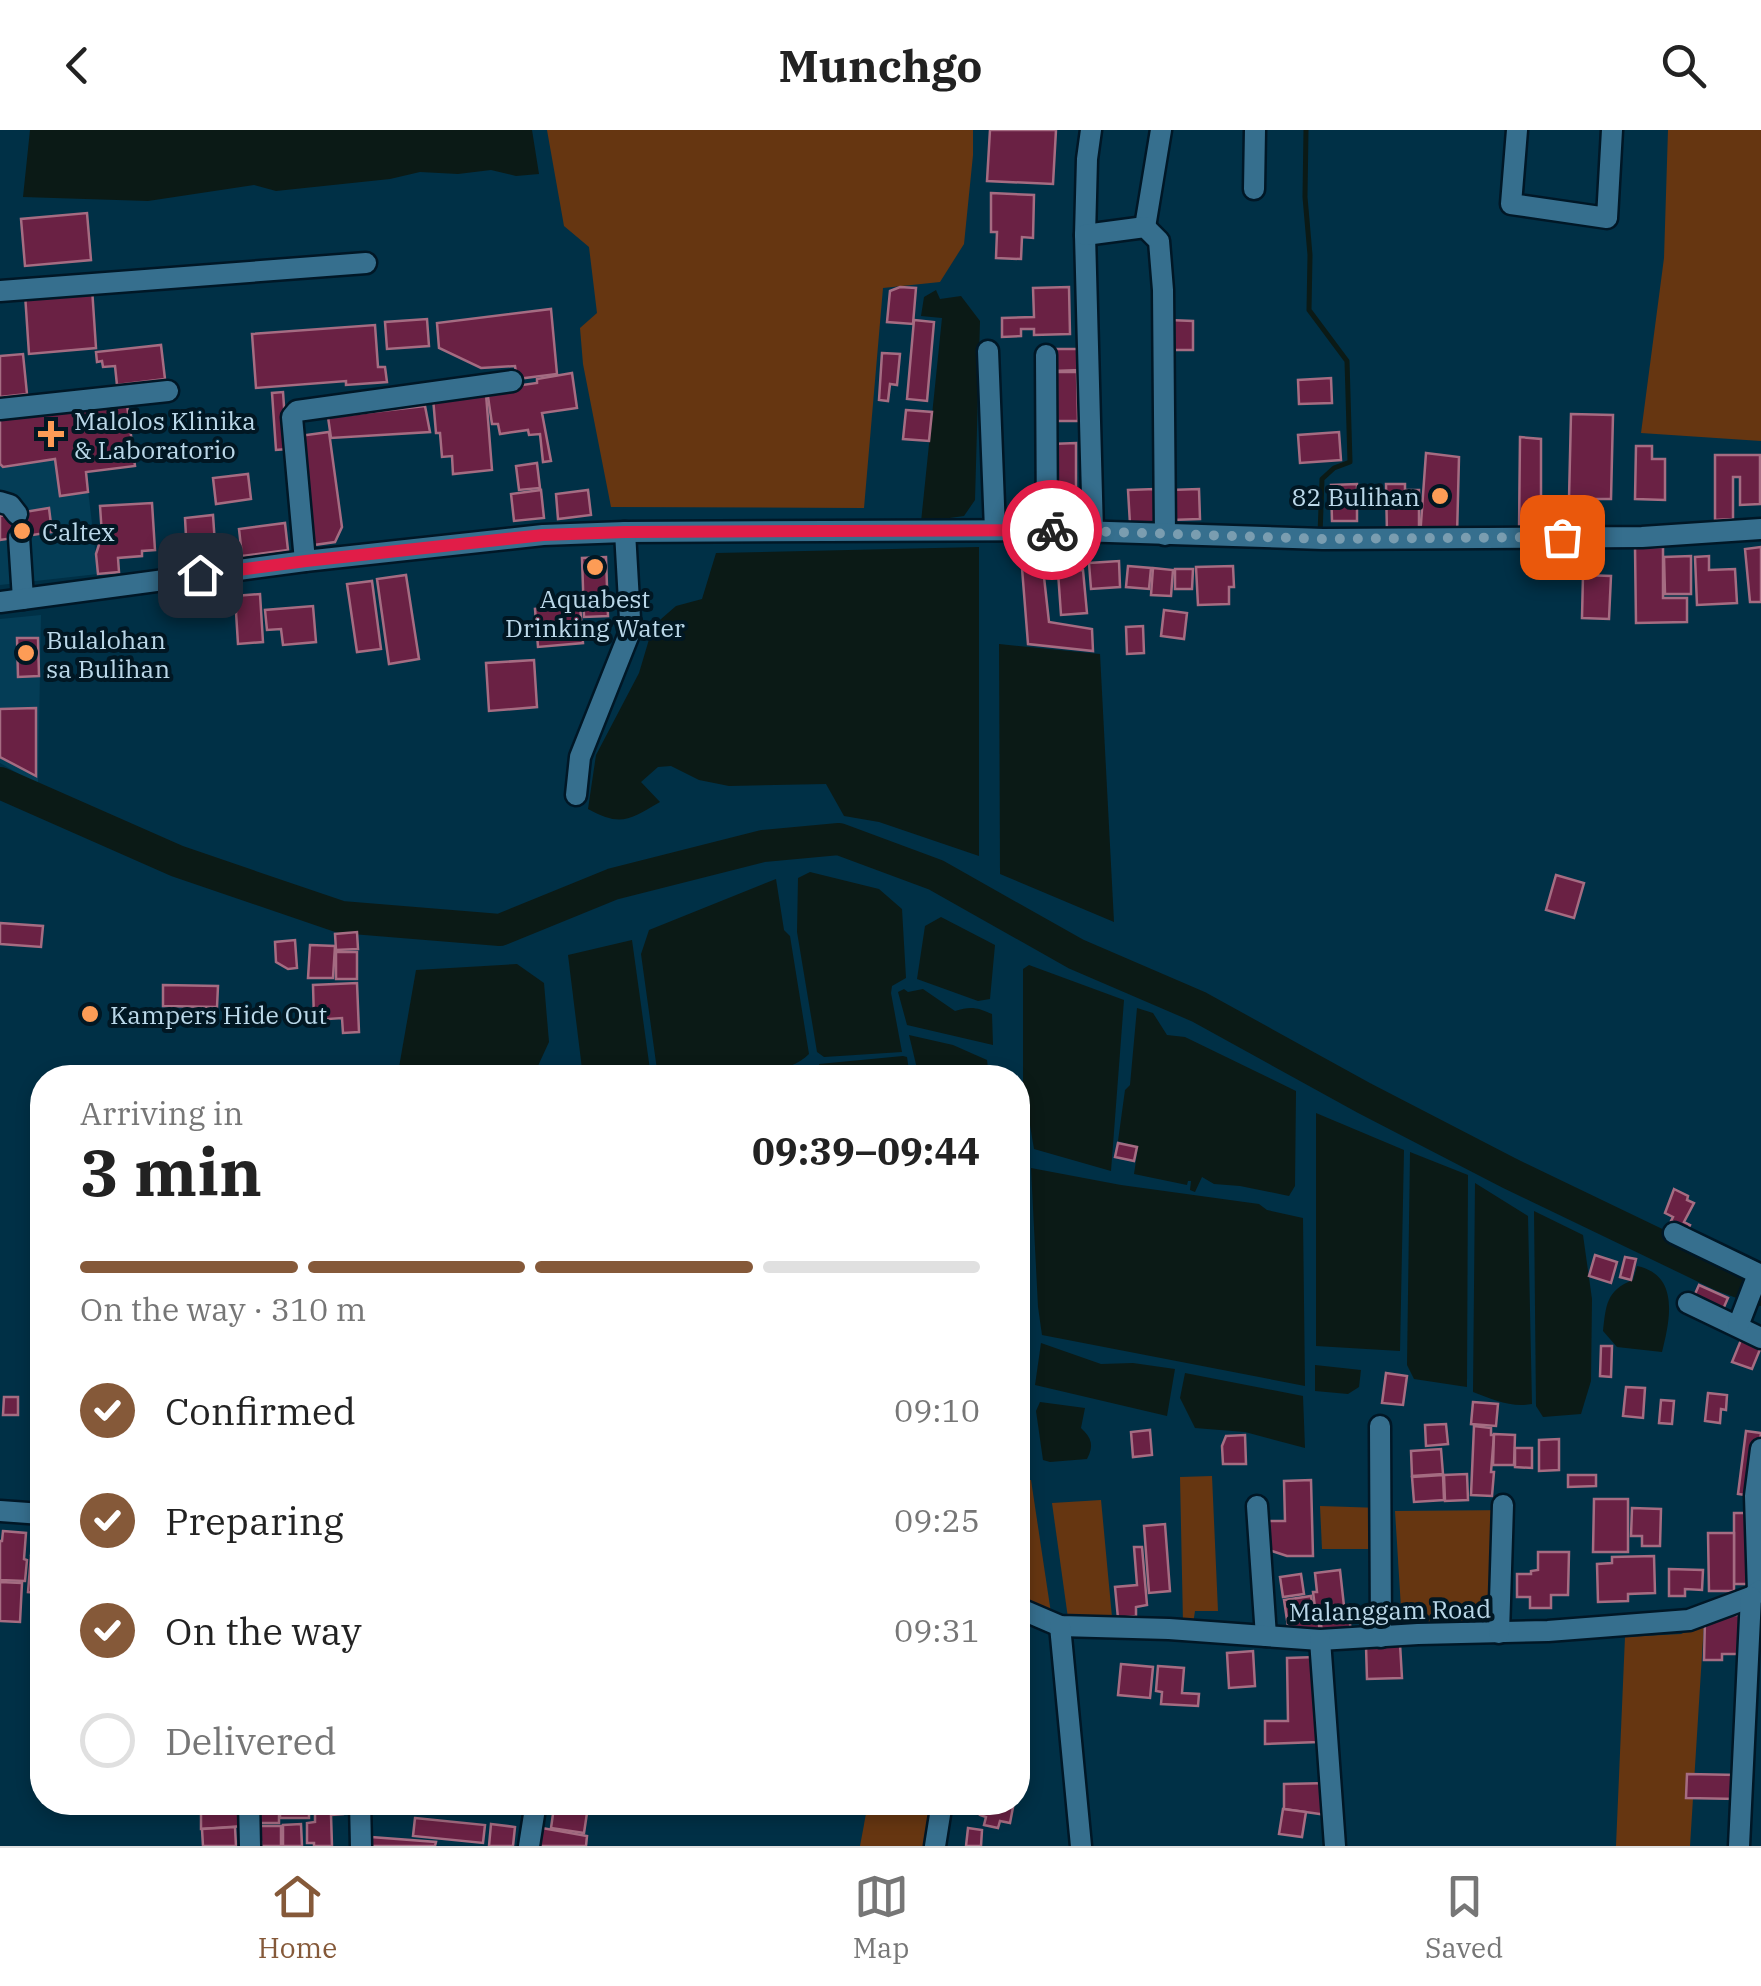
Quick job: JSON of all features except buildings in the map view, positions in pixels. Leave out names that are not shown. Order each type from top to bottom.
[{"type":"street","points":[[1091,130],[1085,235],[1094,533]]},
{"type":"street","points":[[1145,227],[1161,130]]},
{"type":"street","points":[[1254,189],[1255,130]]},
{"type":"street","points":[[1517,130],[1511,204],[1607,218],[1612,130]]},
{"type":"street","points":[[1085,235],[1145,227]]},
{"type":"street","points":[[1145,227],[1158,240],[1163,290],[1165,535]]},
{"type":"street","points":[[0,291],[366,264]]},
{"type":"street","points":[[988,350],[995,530]]},
{"type":"street","points":[[1046,355],[1047,530]]},
{"type":"street","points":[[306,561],[292,417],[297,412],[512,381]]},
{"type":"street","points":[[0,409],[168,391]]},
{"type":"street","points":[[0,602],[306,561],[543,535],[1047,530],[1323,539],[1642,537],[1761,529]]},
{"type":"street","points":[[576,796],[580,757],[628,634],[625,532]]},
{"type":"street","points":[[19,537],[23,599]]},
{"type":"street","points":[[1674,1233],[1760,1275],[1738,1326]]},
{"type":"street","points":[[1688,1303],[1761,1338]]},
{"type":"street","points":[[1380,1426],[1381,1637]]},
{"type":"street","points":[[1739,1846],[1757,1593],[1756,1496],[1761,1448]]},
{"type":"street","points":[[1499,1633],[1504,1505]]},
{"type":"street","points":[[1257,1506],[1266,1636]]},
{"type":"street","points":[[0,1511],[30,1513]]},
{"type":"street","name":"Malanggam Road","points":[[1030,1613],[1060,1626],[1320,1640],[1688,1620],[1757,1593]]},
{"type":"street","points":[[1060,1626],[1081,1846]]},
{"type":"street","points":[[1320,1640],[1335,1846]]},
{"type":"street","points":[[249,1815],[250,1846]]},
{"type":"street","points":[[361,1815],[362,1846]]},
{"type":"street","points":[[528,1846],[534,1815]]},
{"type":"street","points":[[935,1846],[940,1815]]},
{"type":"shaded area","points":[[30,130],[532,130],[539,174],[516,176],[491,170],[458,174],[420,172],[390,179],[276,191],[254,185],[148,201],[23,197]]},
{"type":"shaded area","points":[[547,130],[973,130],[964,244],[940,282],[883,288],[864,508],[611,507],[583,364],[580,328],[597,313],[589,247],[564,226]]},
{"type":"shaded area","points":[[1668,130],[1761,130],[1761,441],[1641,433],[1664,258]]},
{"type":"shaded area","points":[[936,290],[940,299],[961,296],[980,321],[975,500],[964,516],[921,522],[942,318],[921,316],[924,297]]},
{"type":"shaded area","name":"Caltex","points":[[0,414],[135,466],[86,473],[98,574],[0,585]]},
{"type":"shaded area","points":[[979,547],[979,856],[879,822],[844,816],[826,784],[729,786],[699,780],[671,766],[658,767],[641,782],[660,802],[625,819],[609,818],[588,809],[596,755],[639,673],[653,626],[676,606],[702,599],[716,553]]},
{"type":"shaded area","points":[[41,615],[38,785],[0,763],[0,619]]},
{"type":"shaded area","points":[[999,644],[1100,654],[1114,922],[1000,874]]},
{"type":"shaded area","points":[[810,872],[879,889],[902,909],[906,978],[892,986],[891,993],[902,1052],[824,1057],[817,1052],[797,932],[798,878]]},
{"type":"shaded area","points":[[776,879],[784,930],[790,936],[809,1054],[792,1065],[656,1065],[641,954],[649,930]]},
{"type":"shaded area","points":[[941,917],[995,945],[990,999],[978,1001],[917,979],[925,926]]},
{"type":"shaded area","points":[[632,940],[649,1065],[582,1065],[568,955]]},
{"type":"shaded area","points":[[517,964],[544,983],[549,1042],[538,1065],[399,1065],[416,970]]},
{"type":"shaded area","points":[[1029,965],[1124,1000],[1111,1171],[1034,1149],[1030,1065],[1023,1065],[1023,969]]},
{"type":"shaded area","points":[[923,989],[955,1011],[974,1008],[992,1014],[993,1045],[907,1025],[898,992]]},
{"type":"shaded area","points":[[1137,1008],[1153,1013],[1167,1035],[1185,1037],[1296,1091],[1295,1186],[1289,1196],[1214,1184],[1202,1177],[1195,1192],[1190,1190],[1191,1181],[1187,1185],[1134,1174],[1138,1147],[1118,1141],[1125,1090],[1130,1085]]},
{"type":"shaded area","points":[[909,1035],[953,1045],[987,1060],[988,1065],[916,1065]]},
{"type":"shaded area","points":[[903,1056],[908,1065],[819,1065]]},
{"type":"shaded area","points":[[1316,1113],[1404,1150],[1400,1351],[1316,1346]]},
{"type":"shaded area","points":[[1410,1152],[1468,1175],[1467,1387],[1414,1379],[1407,1365]]},
{"type":"shaded area","points":[[1031,1168],[1259,1204],[1267,1210],[1303,1218],[1305,1386],[1042,1335]]},
{"type":"shaded area","points":[[1475,1183],[1528,1216],[1532,1404],[1509,1404],[1473,1392]]},
{"type":"shaded area","points":[[1534,1211],[1583,1235],[1592,1299],[1591,1381],[1581,1414],[1543,1417],[1536,1406]]},
{"type":"shaded area","points":[[1637,1266],[1651,1271],[1666,1289],[1669,1313],[1662,1352],[1617,1347],[1603,1331],[1612,1294],[1633,1280]]},
{"type":"shaded area","points":[[1041,1343],[1101,1364],[1133,1363],[1175,1369],[1167,1416],[1035,1385]]},
{"type":"shaded area","points":[[1315,1365],[1361,1370],[1359,1387],[1348,1394],[1315,1391]]},
{"type":"shaded area","points":[[1185,1373],[1303,1396],[1305,1448],[1245,1432],[1195,1428],[1180,1398]]},
{"type":"shaded area","points":[[1040,1402],[1085,1408],[1081,1428],[1091,1442],[1087,1459],[1043,1460],[1036,1411]]},
{"type":"shaded area","points":[[1212,1476],[1218,1611],[1195,1611],[1193,1624],[1183,1623],[1180,1477]]},
{"type":"shaded area","points":[[1030,1480],[1031,1480],[1051,1613],[1030,1604]]},
{"type":"shaded area","points":[[1101,1500],[1112,1617],[1068,1618],[1052,1503]]},
{"type":"shaded area","points":[[1320,1506],[1381,1508],[1380,1549],[1322,1549]]},
{"type":"shaded area","points":[[1512,1510],[1509,1624],[1402,1624],[1395,1511]]},
{"type":"shaded area","points":[[1704,1623],[1690,1846],[1616,1846],[1625,1637],[1681,1634]]},
{"type":"shaded area","points":[[866,1815],[933,1815],[927,1846],[860,1846]]},
{"type":"waterway","points":[[1306,130],[1309,310],[1347,361],[1350,462],[1334,468],[1322,479],[1320,535]]},
{"type":"waterway","points":[[0,783],[177,861],[341,917],[500,930],[613,884],[763,846],[839,839],[936,875],[1076,954],[1199,1007],[1509,1173],[1723,1276],[1761,1290]]},
{"type":"way so far","points":[[1052,530],[1323,539],[1562,537]]},
{"type":"place","name":"Malolos Klinika & Laboratorio","points":[[51,434]]},
{"type":"place","name":"82 Bulihan","points":[[1440,496]]},
{"type":"place","name":"Caltex","points":[[22,531]]},
{"type":"place","name":"Aquabest Drinking Water","points":[[595,567]]},
{"type":"place","name":"Bulalohan sa Bulihan","points":[[26,653]]},
{"type":"place","name":"Kampers Hide Out","points":[[90,1014]]},
{"type":"route","points":[[200,575],[543,535],[1052,530]]}]
